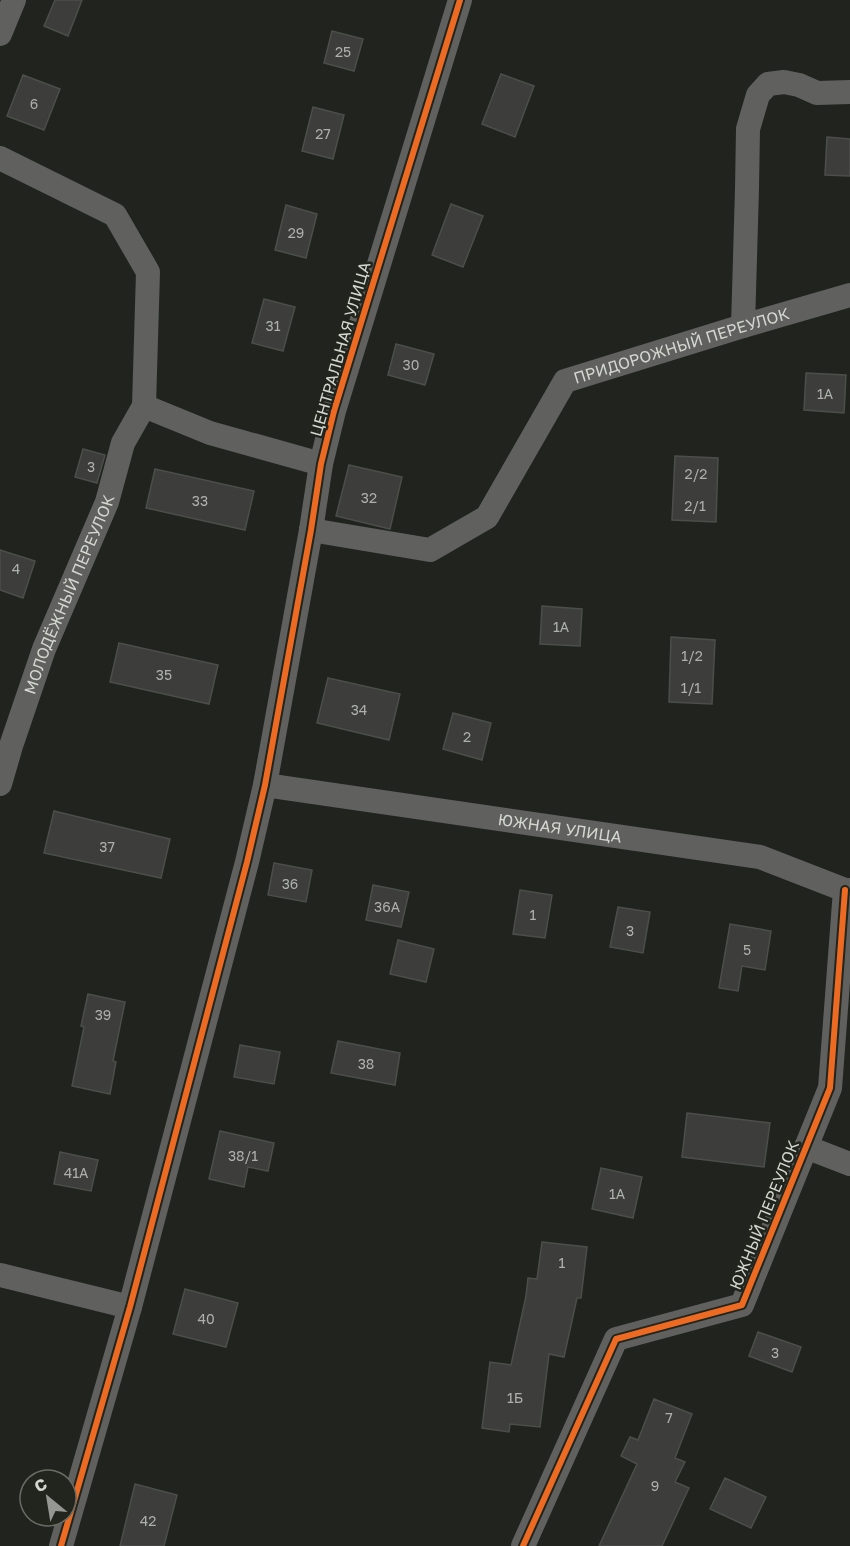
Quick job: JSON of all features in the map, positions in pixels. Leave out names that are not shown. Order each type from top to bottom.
[{"type":"street","points":[[0,34],[14,0]]},
{"type":"street","name":"ЦЕНТРАЛЬНАЯ УЛИЦА","points":[[61,1546],[130,1308],[247,862],[265,784],[321,464],[334,411],[460,0]]},
{"type":"street","points":[[743,326],[748,129],[758,95],[768,84],[784,82],[817,93],[850,92]]},
{"type":"street","points":[[0,158],[115,214],[148,272],[144,406],[210,433],[321,464]]},
{"type":"street","name":"ПРИДОРОЖНЫЙ ПЕРЕУЛОК","points":[[311,530],[430,550],[487,517],[565,381],[850,295]]},
{"type":"street","name":"МОЛОДЁЖНЫЙ ПЕРЕУЛОК","points":[[0,784],[10,746],[44,649],[106,502],[123,443],[144,406]]},
{"type":"street","name":"ЮЖНАЯ УЛИЦА","points":[[265,784],[760,856],[847,890]]},
{"type":"street","name":"ЮЖНЫЙ ПЕРЕУЛОК","points":[[523,1546],[616,1339],[742,1305],[830,1088],[847,890]]},
{"type":"street","points":[[806,1147],[850,1164]]},
{"type":"street","points":[[0,1275],[130,1308]]},
{"type":"building","points":[[55,0],[82,0],[68,36],[44,26]]},
{"type":"building","points":[[332,31],[363,39],[354,71],[324,63]]},
{"type":"building","points":[[501,74],[534,86],[515,137],[482,124]]},
{"type":"building","points":[[23,75],[60,89],[44,130],[7,116]]},
{"type":"building","points":[[313,107],[344,115],[333,159],[302,151]]},
{"type":"building","points":[[827,137],[850,139],[850,176],[825,175]]},
{"type":"building","points":[[451,204],[483,216],[463,267],[432,255]]},
{"type":"building","points":[[286,205],[317,214],[306,258],[275,250]]},
{"type":"building","points":[[264,299],[295,307],[283,351],[252,343]]},
{"type":"building","points":[[396,344],[434,354],[425,385],[388,375]]},
{"type":"building","points":[[806,373],[846,375],[844,413],[804,410]]},
{"type":"building","points":[[83,449],[105,455],[97,483],[75,477]]},
{"type":"building","points":[[675,456],[718,458],[716,522],[672,520]]},
{"type":"building","points":[[349,465],[402,477],[390,529],[336,516]]},
{"type":"building","points":[[155,469],[254,491],[245,530],[146,508]]},
{"type":"building","points":[[0,550],[35,561],[23,598],[0,590]]},
{"type":"building","points":[[542,606],[582,609],[580,646],[540,644]]},
{"type":"building","points":[[671,637],[715,640],[712,704],[669,702]]},
{"type":"building","points":[[119,643],[218,665],[209,704],[110,682]]},
{"type":"building","points":[[328,678],[400,694],[389,740],[317,723]]},
{"type":"building","points":[[453,713],[491,723],[482,760],[443,749]]},
{"type":"building","points":[[54,811],[170,839],[161,878],[44,853]]},
{"type":"building","points":[[274,863],[312,870],[306,902],[268,895]]},
{"type":"building","points":[[373,885],[409,892],[401,927],[366,920]]},
{"type":"building","points":[[520,890],[552,895],[545,938],[513,934]]},
{"type":"building","points":[[618,907],[650,912],[643,953],[610,947]]},
{"type":"building","points":[[730,924],[771,931],[765,970],[742,966],[738,991],[719,988]]},
{"type":"building","points":[[398,940],[434,949],[426,982],[390,974]]},
{"type":"building","points":[[88,994],[125,1002],[113,1061],[116,1062],[110,1094],[72,1086]]},
{"type":"building","points":[[338,1041],[400,1053],[395,1085],[331,1073]]},
{"type":"building","points":[[240,1045],[280,1052],[274,1084],[234,1077]]},
{"type":"building","points":[[687,1113],[770,1123],[764,1167],[682,1157]]},
{"type":"building","points":[[220,1131],[274,1143],[268,1171],[248,1167],[244,1187],[209,1179]]},
{"type":"building","points":[[60,1152],[98,1160],[91,1191],[54,1184]]},
{"type":"building","points":[[601,1168],[642,1177],[633,1218],[592,1209]]},
{"type":"building","points":[[542,1242],[587,1247],[581,1298],[577,1298],[564,1357],[549,1354],[540,1427],[510,1424],[509,1432],[482,1428],[490,1362],[511,1365],[528,1278],[537,1279]]},
{"type":"building","points":[[185,1289],[238,1303],[226,1347],[173,1334]]},
{"type":"building","points":[[758,1332],[801,1347],[792,1372],[749,1356]]},
{"type":"building","points":[[654,1399],[692,1414],[675,1458],[685,1462],[675,1482],[689,1488],[662,1546],[599,1546],[637,1464],[621,1456],[630,1437],[638,1440]]},
{"type":"building","points":[[725,1478],[766,1497],[751,1528],[710,1509]]},
{"type":"building","points":[[135,1484],[177,1495],[164,1546],[120,1546]]},
{"type":"cycle path","points":[[61,1546],[130,1307],[247,862],[265,785],[321,464],[334,411],[460,0]]},
{"type":"cycle path","points":[[523,1546],[616,1339],[742,1305],[830,1088],[845,890]]}]
